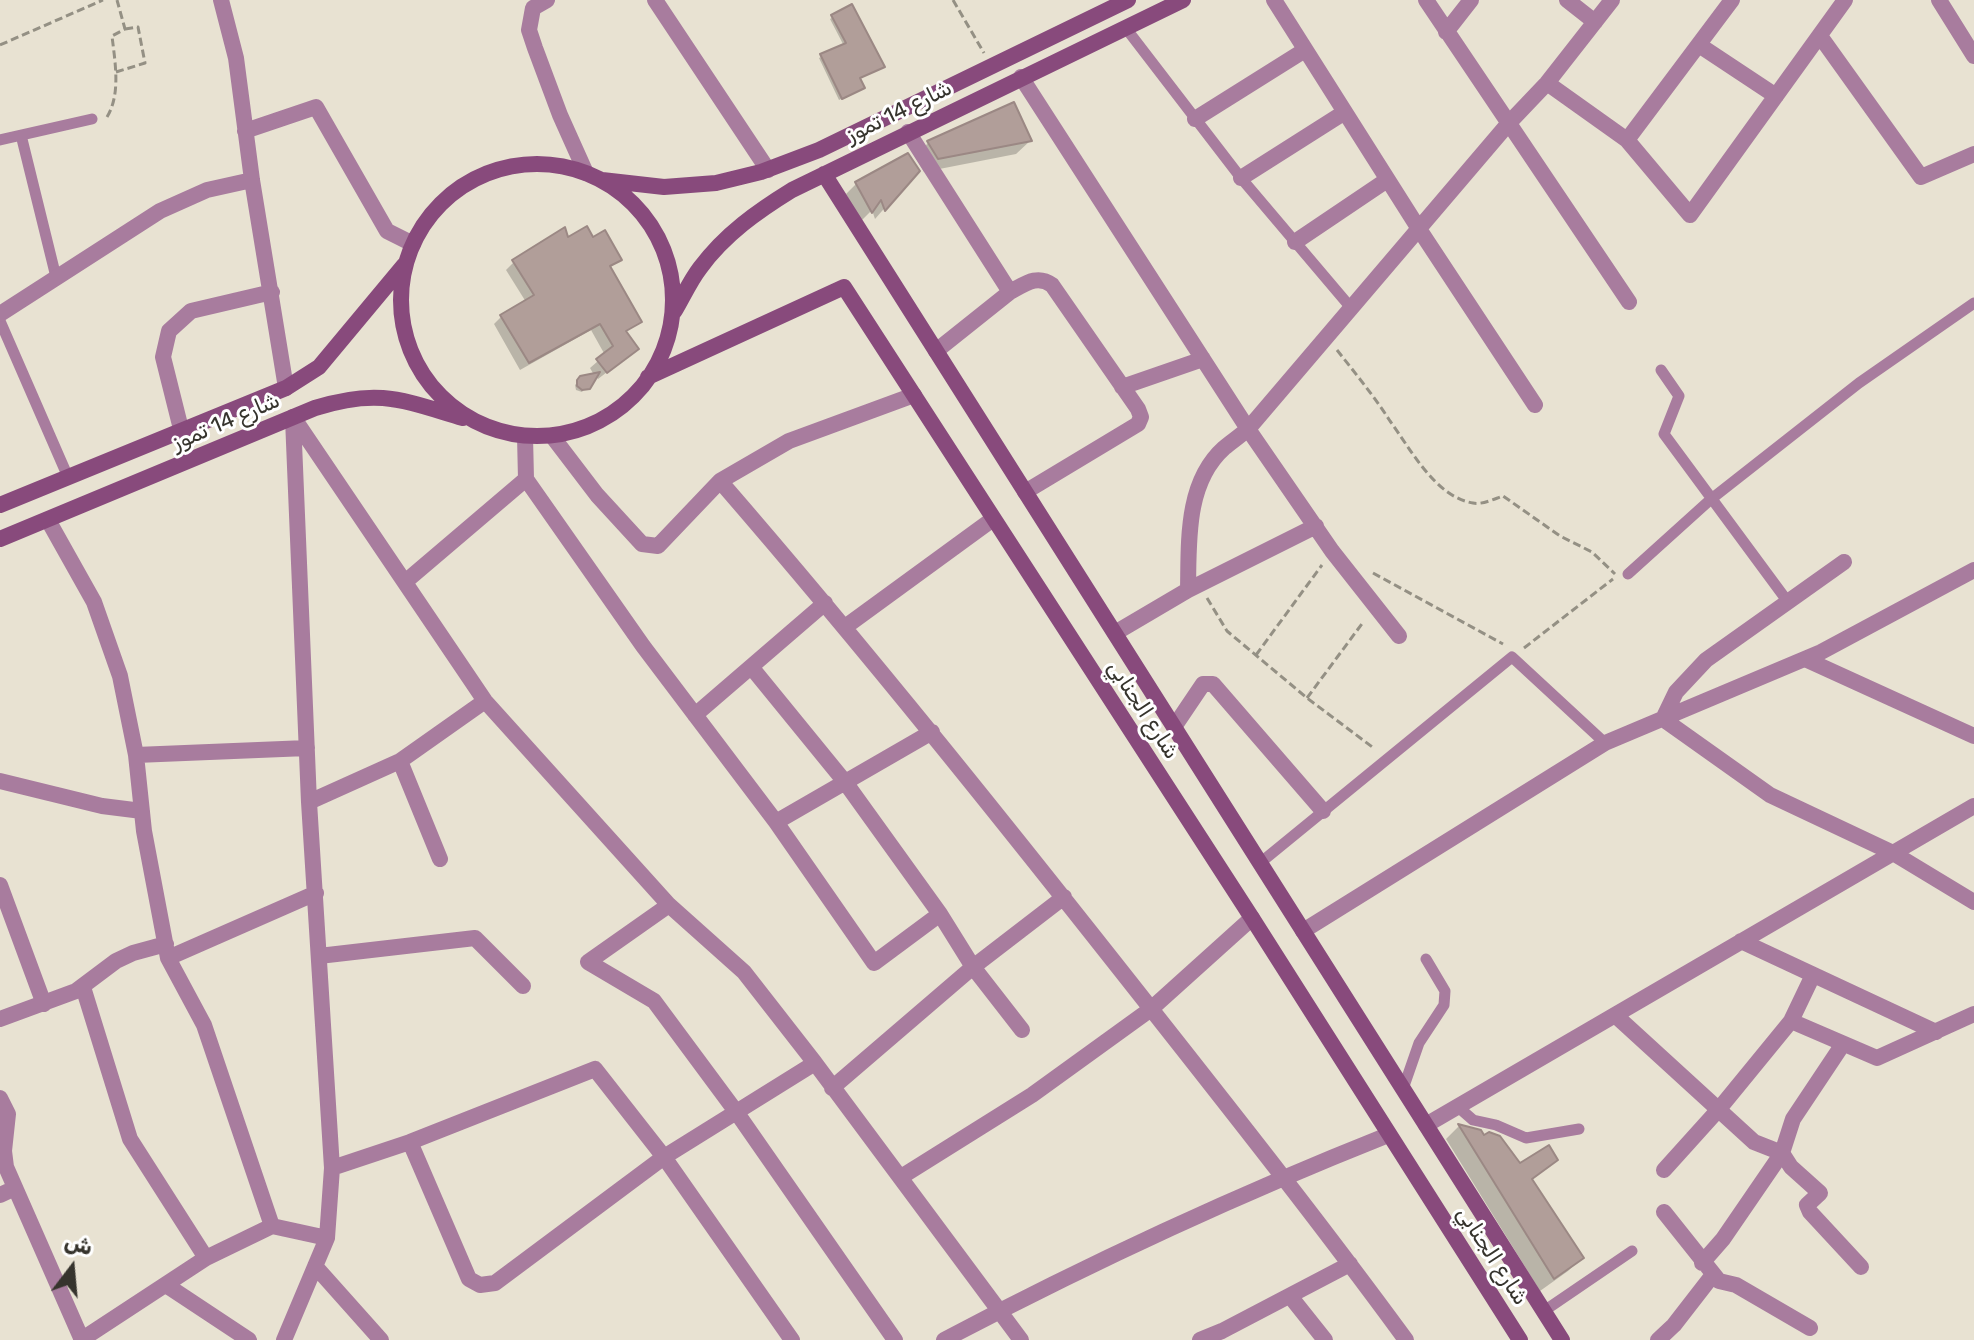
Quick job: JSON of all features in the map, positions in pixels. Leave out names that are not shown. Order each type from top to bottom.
[{"type":"main road","name":"شارع 14 تموز","points":[[673,313],[700,268],[730,234],[757,211],[908,132],[1183,0]]},
{"type":"main road","name":"شارع 14 تموز","points":[[602,180],[664,187],[716,183],[768,170],[819,150],[1117,3]]},
{"type":"main road","points":[[518,165],[552,165],[602,180],[628,198],[649,222],[664,250],[673,281],[673,313],[661,358],[634,396],[597,423],[552,436],[525,436],[475,421],[442,397],[417,365],[403,327],[401,295],[405,264],[413,244],[431,215],[455,191],[485,174],[518,165]]},
{"type":"main road","name":"شارع الجنابي","points":[[824,174],[1562,1340]]},
{"type":"main road","name":"شارع 14 تموز","points":[[0,505],[286,388],[319,367],[405,264]]},
{"type":"main road","name":"شارع الجنابي","points":[[648,377],[844,287],[1252,918],[1520,1340]]},
{"type":"main road","name":"شارع 14 تموز","points":[[0,539],[337,401],[367,395],[396,398],[475,421]]},
{"type":"street","points":[[221,0],[236,58],[252,180],[286,388]]},
{"type":"street","points":[[547,0],[533,8],[529,30],[586,173]]},
{"type":"street","points":[[655,0],[768,170]]},
{"type":"street","points":[[1274,0],[1387,180],[1535,405]]},
{"type":"street","points":[[1426,0],[1629,302]]},
{"type":"street","points":[[1446,32],[1471,0]]},
{"type":"street","points":[[1567,0],[1595,22]]},
{"type":"street","points":[[1193,587],[1192,506],[1200,485],[1221,450],[1248,429],[1328,338],[1508,124],[1547,83],[1612,0]]},
{"type":"street","points":[[1627,140],[1732,0]]},
{"type":"street","points":[[1547,83],[1627,140],[1690,215],[1845,0]]},
{"type":"street","points":[[1939,0],[1974,56]]},
{"type":"street","points":[[1820,36],[1921,177],[1974,154]]},
{"type":"street","points":[[1699,45],[1776,96]]},
{"type":"street","points":[[1195,119],[1305,50]]},
{"type":"street","points":[[1021,77],[1248,429],[1332,551],[1399,636]]},
{"type":"street","points":[[245,131],[316,107],[387,231],[413,244]]},
{"type":"street","points":[[1241,178],[1345,112]]},
{"type":"street","points":[[908,132],[1010,292]]},
{"type":"street","points":[[0,314],[160,211],[207,190],[252,180]]},
{"type":"street","points":[[1295,242],[1387,180]]},
{"type":"street","points":[[936,351],[1010,292],[1043,278],[1052,285],[1138,409],[1141,417],[1138,424],[1025,492]]},
{"type":"street","points":[[181,429],[163,357],[169,331],[191,311],[272,292]]},
{"type":"street","points":[[1122,387],[1203,359]]},
{"type":"street","points":[[552,436],[597,495],[642,544],[650,547],[658,546],[720,481],[789,441],[914,395]]},
{"type":"street","points":[[293,417],[485,701],[669,905],[744,972],[1021,1340]]},
{"type":"street","points":[[284,1340],[327,1238],[332,1168],[309,802],[293,417]]},
{"type":"street","points":[[525,436],[526,479],[643,646],[776,822],[874,963],[940,914]]},
{"type":"street","points":[[405,582],[526,479]]},
{"type":"street","points":[[720,481],[932,732],[1064,897],[1284,1176],[1406,1340]]},
{"type":"street","points":[[845,627],[993,519]]},
{"type":"street","points":[[48,520],[94,602],[120,676],[136,755],[142,811],[167,951],[204,1025],[272,1226]]},
{"type":"street","points":[[1115,633],[1193,587],[1316,526]]},
{"type":"street","points":[[1663,719],[1676,692],[1706,660],[1844,562]]},
{"type":"street","points":[[1303,931],[1605,743],[1805,659],[1974,570]]},
{"type":"street","points":[[695,715],[825,603]]},
{"type":"street","points":[[1805,659],[1974,736]]},
{"type":"street","points":[[752,668],[845,782],[940,914],[973,967],[1022,1030]]},
{"type":"street","points":[[1174,727],[1203,684],[1213,684],[1323,811]]},
{"type":"street","points":[[309,802],[400,761],[485,701]]},
{"type":"street","points":[[1663,719],[1770,795],[1893,853],[1974,902]]},
{"type":"street","points":[[776,822],[932,732]]},
{"type":"street","points":[[136,755],[307,748]]},
{"type":"street","points":[[400,761],[440,859]]},
{"type":"street","points":[[0,781],[102,806],[142,811]]},
{"type":"street","points":[[1426,1125],[1974,806]]},
{"type":"street","points":[[0,885],[44,1004]]},
{"type":"street","points":[[0,1019],[83,987],[116,961],[133,953],[167,951],[316,893]]},
{"type":"street","points":[[832,1088],[973,967],[1064,897]]},
{"type":"street","points":[[669,905],[588,962],[654,1001],[737,1113],[895,1340]]},
{"type":"street","points":[[901,1177],[1032,1095],[1151,1009],[1252,918]]},
{"type":"street","points":[[319,956],[475,938],[523,986]]},
{"type":"street","points":[[1741,941],[1936,1032]]},
{"type":"street","points":[[1664,1170],[1791,1021],[1813,975]]},
{"type":"street","points":[[83,987],[130,1139],[206,1258]]},
{"type":"street","points":[[1791,1021],[1877,1058],[1974,1014]]},
{"type":"street","points":[[1615,1015],[1754,1142],[1782,1153],[1791,1167],[1820,1193],[1807,1205],[1810,1212],[1861,1267]]},
{"type":"street","points":[[1658,1340],[1674,1325],[1723,1239],[1782,1153],[1793,1119],[1843,1044]]},
{"type":"street","points":[[410,1142],[469,1279],[480,1285],[495,1283],[664,1157],[815,1063]]},
{"type":"street","points":[[332,1168],[410,1142],[595,1069],[664,1157],[792,1340]]},
{"type":"street","points":[[0,1098],[8,1114],[4,1151],[7,1191],[82,1340],[206,1258],[272,1226],[327,1238]]},
{"type":"street","points":[[944,1340],[1000,1310],[1284,1176],[1388,1135]]},
{"type":"street","points":[[1664,1212],[1719,1281],[1736,1285],[1810,1328]]},
{"type":"street","points":[[1211,1338],[1350,1264]]},
{"type":"street","points":[[315,1266],[381,1340]]},
{"type":"street","points":[[166,1285],[249,1340]]},
{"type":"street","points":[[1290,1296],[1325,1340]]},
{"type":"lane","points":[[1125,27],[1241,178],[1352,309]]},
{"type":"lane","points":[[0,140],[92,119]]},
{"type":"lane","points":[[21,135],[56,277]]},
{"type":"lane","points":[[1628,574],[1710,500],[1859,383],[1974,303]]},
{"type":"lane","points":[[0,321],[68,477]]},
{"type":"lane","points":[[1661,370],[1679,396],[1664,434],[1788,602]]},
{"type":"lane","points":[[1260,863],[1512,657],[1605,743]]},
{"type":"lane","points":[[1403,1089],[1419,1043],[1444,1005],[1445,991],[1426,959]]},
{"type":"lane","points":[[1457,1106],[1473,1120],[1496,1125],[1526,1138],[1579,1129]]},
{"type":"lane","points":[[1544,1311],[1632,1251]]},
{"type":"path","points":[[0,45],[103,0]]},
{"type":"path","points":[[117,0],[125,29]]},
{"type":"path","points":[[953,0],[993,66]]},
{"type":"path","points":[[92,119],[109,117],[115,95],[112,36],[138,27],[145,63],[116,72]]},
{"type":"path","points":[[1328,338],[1432,479],[1462,500],[1476,504],[1503,496],[1560,536],[1592,552],[1617,576],[1512,657],[1502,643],[1371,572]]},
{"type":"path","points":[[1256,655],[1332,551]]},
{"type":"path","points":[[1193,587],[1227,631],[1307,698],[1388,759]]},
{"type":"path","points":[[1307,698],[1376,604]]},
{"type":"building","points":[[852,4],[885,67],[860,78],[865,88],[842,99],[820,54],[846,43],[831,15]]},
{"type":"building","points":[[1014,102],[1032,141],[938,159],[927,141]]},
{"type":"building","points":[[908,153],[920,171],[885,211],[881,200],[872,213],[855,182]]},
{"type":"building","points":[[587,226],[593,237],[605,230],[622,260],[610,266],[642,322],[626,331],[639,349],[607,373],[596,359],[613,346],[600,324],[529,363],[500,315],[534,295],[512,260],[565,227],[568,237]]},
{"type":"building","points":[[600,372],[590,389],[582,390],[577,386],[580,376]]},
{"type":"building","points":[[1458,1124],[1481,1130],[1484,1135],[1489,1132],[1500,1136],[1520,1163],[1549,1145],[1558,1160],[1532,1179],[1584,1258],[1554,1279]]}]
